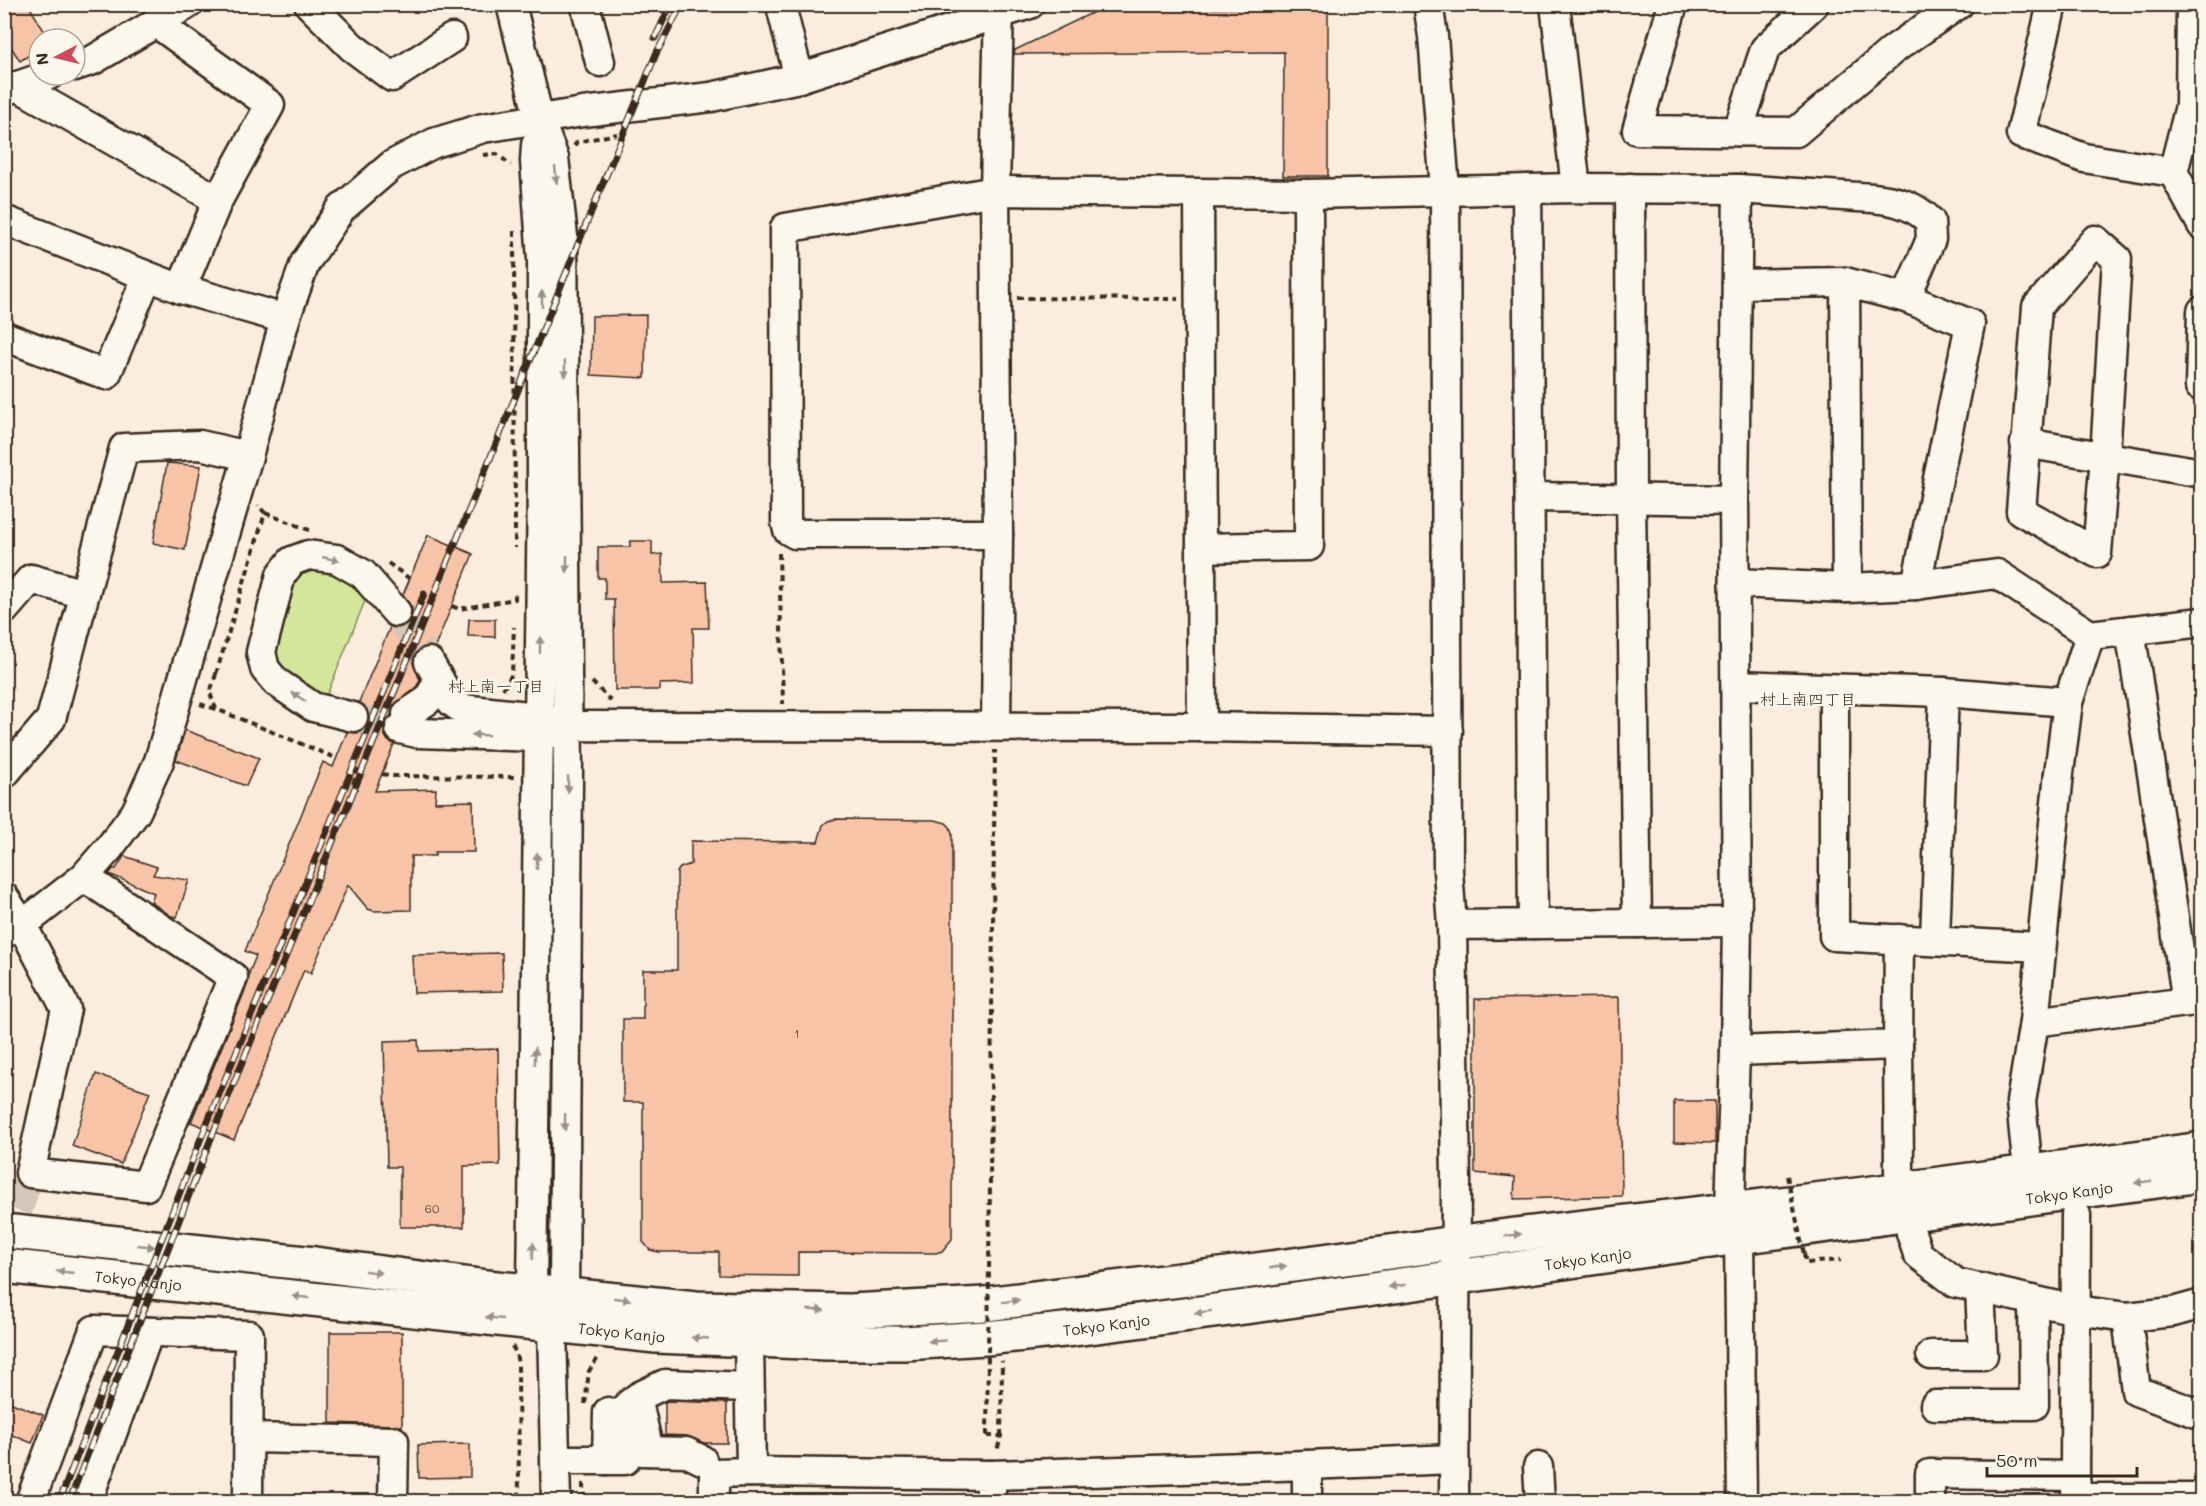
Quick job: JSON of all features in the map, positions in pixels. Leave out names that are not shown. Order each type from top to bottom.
[{"type":"highway","points":[[1747,1222],[1857,1179],[2026,1152],[2202,1128]]},
{"type":"highway","name":"Tokyo Kanjo","points":[[4,1266],[656,1336],[749,1341],[904,1343],[1074,1329],[1455,1279],[1747,1222],[2202,1149]]},
{"type":"highway","name":"Tokyo Kanjo","points":[[4,1231],[696,1308],[850,1311],[985,1304],[1455,1243],[1747,1222],[2202,1175]]},
{"type":"highway","points":[[1747,1222],[1855,1240],[2076,1215],[2202,1197]]},
{"type":"street","points":[[87,62],[188,4]]},
{"type":"street","points":[[309,4],[352,47],[392,77],[452,38]]},
{"type":"street","points":[[511,4],[539,119],[554,158],[562,236],[568,726],[548,1292]]},
{"type":"street","points":[[585,4],[600,62]]},
{"type":"street","points":[[784,4],[782,10],[799,78]]},
{"type":"street","points":[[13,929],[84,877],[136,812],[159,761],[248,456],[285,319],[305,264],[341,209],[392,165],[434,143],[483,128],[583,112],[711,97],[799,78],[999,10],[1030,4]]},
{"type":"street","points":[[1428,4],[1433,36],[1445,190],[1448,871],[1452,925],[1455,1243],[1454,1502]]},
{"type":"street","points":[[1555,4],[1576,188]]},
{"type":"street","points":[[1673,4],[1637,130],[1796,132],[1894,49],[1959,4]]},
{"type":"street","points":[[1738,131],[1765,49],[1814,4]]},
{"type":"street","points":[[2052,4],[2021,134],[2084,158],[2173,172]]},
{"type":"street","points":[[2191,4],[2196,108],[2173,172],[2202,225]]},
{"type":"street","points":[[996,726],[998,534],[995,191],[999,10]]},
{"type":"street","points":[[155,22],[270,105],[218,200],[181,289]]},
{"type":"street","points":[[11,89],[27,83]]},
{"type":"street","points":[[11,89],[218,200]]},
{"type":"street","points":[[539,119],[535,161],[542,260],[542,484],[538,727],[548,1292],[552,1325],[556,1502]]},
{"type":"street","points":[[998,534],[795,534],[788,531],[786,522],[785,228],[995,191],[1308,194],[1576,188],[1738,189],[1890,199],[1920,211],[1930,220],[1931,239],[1906,298]]},
{"type":"street","points":[[1630,188],[1631,498],[1637,923]]},
{"type":"street","points":[[1527,189],[1533,924]]},
{"type":"street","points":[[1738,189],[1734,500],[1737,922],[1734,1051],[1747,1222],[1742,1502]]},
{"type":"street","points":[[1199,194],[1202,727]]},
{"type":"street","points":[[1201,548],[1309,546],[1308,194]]},
{"type":"street","points":[[4,220],[181,289],[285,319]]},
{"type":"street","points":[[2095,240],[2117,259],[2097,552],[2021,511],[2025,443],[2037,307],[2095,240]]},
{"type":"street","points":[[4,336],[106,375],[147,277]]},
{"type":"street","points":[[1737,284],[1845,282],[1906,298],[1970,324],[1916,585]]},
{"type":"street","points":[[1845,282],[1847,588]]},
{"type":"street","points":[[2202,311],[2200,386],[2202,387]]},
{"type":"street","points":[[2025,443],[2202,473]]},
{"type":"street","points":[[4,774],[51,718],[124,448],[200,444],[248,456]]},
{"type":"street","points":[[1530,497],[1734,500]]},
{"type":"street","points":[[353,717],[314,707],[276,682],[265,669],[261,652],[281,575],[292,561],[308,555],[337,559],[363,574],[396,612]]},
{"type":"street","points":[[1735,584],[1847,588],[1916,585],[1997,574],[2090,635],[2202,622]]},
{"type":"street","points":[[4,610],[31,579],[84,594]]},
{"type":"street","points":[[2034,1022],[2194,1001],[2130,630]]},
{"type":"street","points":[[2026,1152],[2021,1102],[2034,1022],[2059,772],[2068,702],[2090,635]]},
{"type":"street","points":[[538,727],[462,709],[452,702],[434,670],[428,700],[404,722],[417,733],[568,726],[780,711],[996,726],[1448,731]]},
{"type":"street","points":[[1736,685],[1944,692],[2068,702]]},
{"type":"street","points":[[1834,689],[1834,936],[2041,947]]},
{"type":"street","points":[[1935,940],[1944,692]]},
{"type":"street","points":[[4,897],[13,929],[66,1009],[30,1173],[146,1186],[233,977],[84,877]]},
{"type":"street","points":[[1452,925],[1737,922]]},
{"type":"street","points":[[1899,939],[1899,1171]]},
{"type":"street","points":[[1734,1051],[1898,1045]]},
{"type":"street","points":[[2076,1215],[2076,1492]]},
{"type":"street","points":[[1911,1233],[1918,1254],[1956,1283],[2076,1310],[2127,1317],[2173,1312],[2202,1304]]},
{"type":"street","points":[[1930,1355],[1983,1355],[1980,1288]]},
{"type":"street","points":[[1935,1405],[2034,1405],[2033,1300]]},
{"type":"street","points":[[2127,1317],[2136,1390],[2202,1415]]},
{"type":"street","points":[[30,1502],[94,1330],[249,1335],[248,1502]]},
{"type":"street","points":[[87,1502],[149,1332]]},
{"type":"street","points":[[749,1341],[751,1466]]},
{"type":"street","points":[[607,1460],[608,1411],[615,1400],[633,1387],[670,1374],[749,1382]]},
{"type":"street","points":[[702,1460],[686,1452],[642,1451],[631,1447],[621,1436],[619,1422],[629,1404],[665,1384],[749,1382]]},
{"type":"street","points":[[249,1438],[394,1441],[393,1502]]},
{"type":"street","points":[[555,1460],[702,1460],[991,1488],[1307,1465],[1454,1459]]},
{"type":"street","points":[[1307,1465],[1307,1502]]},
{"type":"street","points":[[714,1502],[714,1473],[751,1466]]},
{"type":"street","points":[[1538,1467],[1540,1502]]},
{"type":"street","points":[[1930,1502],[1930,1474],[2076,1492],[2202,1498]]},
{"type":"path","points":[[572,148],[577,142],[621,134]]},
{"type":"path","points":[[479,155],[497,154],[513,166]]},
{"type":"path","points":[[514,225],[515,552]]},
{"type":"path","points":[[996,298],[1200,299]]},
{"type":"path","points":[[780,711],[779,549],[788,531]]},
{"type":"path","points":[[515,587],[515,609]]},
{"type":"path","points":[[452,606],[459,609],[515,599]]},
{"type":"path","points":[[500,695],[512,674],[514,620]]},
{"type":"path","points":[[206,671],[216,674],[210,693],[216,709],[336,758]]},
{"type":"path","points":[[590,680],[611,702],[623,702]]},
{"type":"path","points":[[987,1436],[996,726]]},
{"type":"path","points":[[353,784],[358,768]]},
{"type":"path","points":[[382,774],[517,777]]},
{"type":"path","points":[[1787,1176],[1806,1263],[1841,1260]]},
{"type":"path","points":[[504,1340],[511,1344],[518,1364],[519,1502]]},
{"type":"path","points":[[1001,1436],[1002,1354]]},
{"type":"green space","points":[[316,570],[338,576],[367,596],[324,702],[304,696],[265,649],[295,577]]},
{"type":"building","points":[[4,4],[28,4],[42,27],[27,27],[27,57],[20,61],[4,36]]},
{"type":"building","points":[[1313,4],[1328,4],[1328,176],[1283,176],[1284,52],[1014,54],[1015,50],[1100,9],[1297,8]]},
{"type":"building","points":[[646,315],[645,378],[591,375],[592,316]]},
{"type":"building","points":[[167,463],[201,466],[185,550],[153,543]]},
{"type":"building","points":[[428,535],[473,554],[435,647],[421,647],[414,654],[413,663],[420,680],[415,689],[393,706],[391,716],[384,725],[384,734],[388,741],[394,744],[375,791],[436,789],[435,802],[473,801],[474,852],[435,852],[435,856],[411,856],[411,910],[374,911],[368,909],[348,885],[311,973],[304,970],[234,1140],[191,1122],[248,983],[249,973],[256,956],[245,951],[323,762],[333,767],[347,732],[358,733],[369,722],[369,712],[359,702],[390,627],[400,628],[406,625],[411,618],[412,608],[403,595]]},
{"type":"building","points":[[630,541],[652,541],[652,555],[662,554],[663,583],[707,582],[709,628],[693,628],[694,683],[660,684],[660,690],[615,690],[614,599],[605,599],[605,578],[598,578],[598,547],[630,547]]},
{"type":"building","points":[[469,619],[495,619],[495,637],[468,636]]},
{"type":"building","points":[[185,730],[259,758],[246,786],[176,760]]},
{"type":"building","points":[[836,819],[935,820],[946,823],[952,833],[952,1239],[942,1251],[936,1253],[798,1252],[798,1276],[719,1275],[719,1252],[659,1252],[650,1250],[643,1242],[643,1102],[623,1102],[623,1019],[643,1019],[643,970],[677,970],[677,872],[680,868],[691,864],[691,841],[818,842],[823,825]]},
{"type":"building","points":[[124,856],[157,867],[153,875],[189,880],[177,917],[171,916],[151,902],[154,893],[109,874],[116,869]]},
{"type":"building","points":[[502,953],[503,991],[414,993],[412,955]]},
{"type":"building","points":[[1619,997],[1622,1196],[1514,1199],[1515,1177],[1475,1173],[1475,999]]},
{"type":"building","points":[[418,1040],[419,1051],[498,1049],[500,1165],[464,1166],[464,1227],[400,1227],[400,1167],[387,1167],[384,1041]]},
{"type":"building","points":[[96,1074],[150,1092],[121,1164],[72,1146]]},
{"type":"building","points":[[1674,1101],[1715,1101],[1715,1143],[1674,1142]]},
{"type":"building","points":[[330,1332],[402,1332],[402,1427],[330,1423]]},
{"type":"building","points":[[4,1400],[43,1415],[32,1443],[4,1432]]},
{"type":"building","points":[[665,1402],[727,1403],[727,1443],[704,1443],[687,1436],[665,1435]]},
{"type":"building","points":[[470,1444],[470,1477],[419,1478],[418,1445]]},
{"type":"tunnel","points":[[396,612],[429,662]]},
{"type":"tunnel","points":[[353,717],[400,729]]},
{"type":"tunnel","points":[[6,1251],[30,1173]]},
{"type":"railway","points":[[655,38],[671,4]]},
{"type":"railway","points":[[69,1502],[210,1141],[656,54],[682,4]]},
{"type":"railway","points":[[59,1502],[201,1138],[424,594]]},
{"type":"district","name":"村上南一丁目","points":[[496,685]]},
{"type":"district","name":"村上南四丁目","points":[[1808,698]]}]
